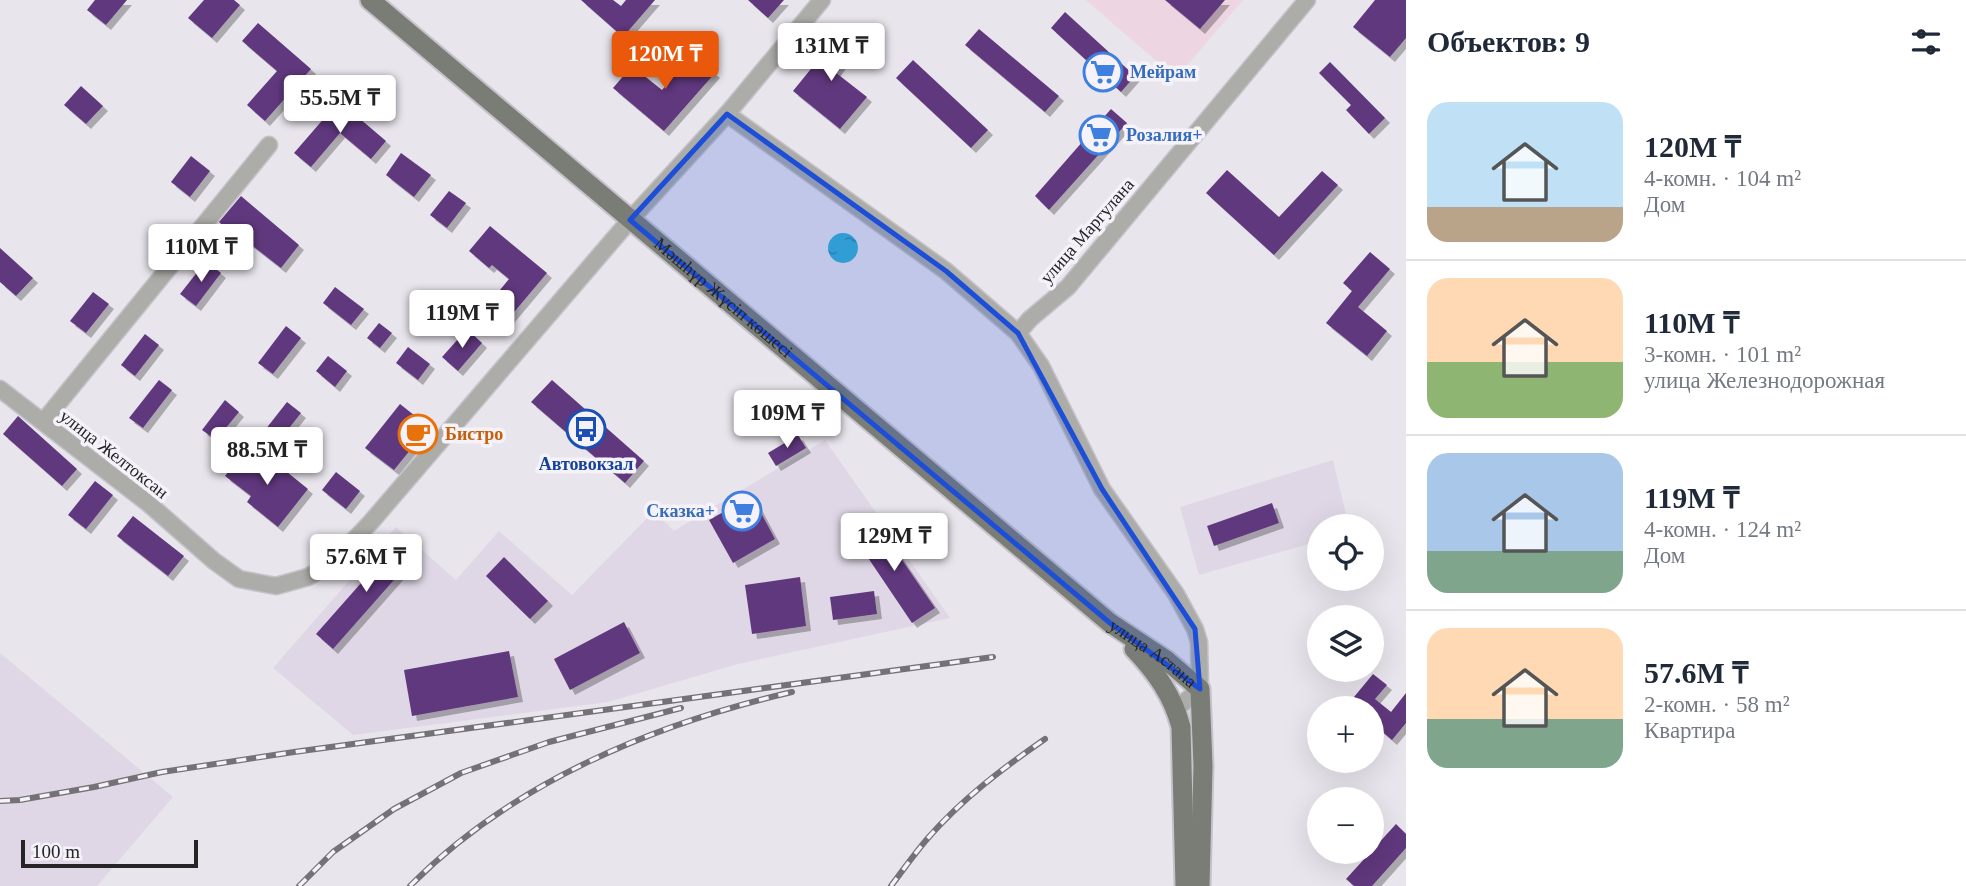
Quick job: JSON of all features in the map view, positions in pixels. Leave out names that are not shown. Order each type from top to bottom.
[{"type":"main road","name":"Мәшһүр Жүсіп көшесі","points":[[370,0],[1110,623]]},
{"type":"main road","name":"улица Астана","points":[[1110,623],[1166,660],[1200,689],[1203,766],[1200,886]]},
{"type":"main road","name":"улица Астана","points":[[1110,623],[1152,668],[1176,709],[1181,727],[1185,886]]},
{"type":"street","points":[[630,220],[727,114],[822,0]]},
{"type":"street","name":"улица Маргулана","points":[[1018,333],[1030,319],[1068,287],[1307,0]]},
{"type":"street","points":[[727,114],[946,271],[1018,333],[1041,366],[1102,489],[1176,594],[1195,629],[1199,642],[1200,689],[1176,709]]},
{"type":"street","points":[[43,422],[269,145]]},
{"type":"street","name":"улица Желтоксан","points":[[0,389],[149,504],[214,561],[239,579],[276,586],[308,577],[333,562],[448,434],[630,220]]},
{"type":"highlighted area","points":[[727,114],[946,271],[1018,333],[1102,489],[1195,629],[1200,689],[1110,623],[630,220]]},
{"type":"shaded area","points":[[1086,0],[1243,0],[1176,78]]},
{"type":"shaded area","points":[[825,440],[950,618],[738,664],[608,702],[353,735],[273,668],[396,527],[456,580],[499,531],[572,595],[654,511],[674,531]]},
{"type":"shaded area","points":[[1333,460],[1346,514],[1307,514],[1307,544],[1199,575],[1180,507]]},
{"type":"shaded area","points":[[0,653],[173,797],[97,886],[0,886]]},
{"type":"water","points":[[843,233],[854,237],[858,248],[854,259],[843,263],[832,259],[828,248],[832,237]]},
{"type":"building","points":[[95,0],[127,0],[106,25],[87,10]]},
{"type":"building","points":[[204,0],[234,0],[240,5],[212,38],[188,18]]},
{"type":"building","points":[[581,0],[613,0],[621,6],[626,0],[655,0],[623,37]]},
{"type":"building","points":[[748,0],[784,0],[768,18]]},
{"type":"building","points":[[1165,0],[1225,0],[1200,29]]},
{"type":"building","points":[[1375,0],[1406,0],[1406,38],[1390,57],[1353,27]]},
{"type":"building","points":[[1065,12],[1135,76],[1121,92],[1051,28]]},
{"type":"building","points":[[258,23],[311,69],[265,121],[247,105],[277,71],[242,41]]},
{"type":"building","points":[[831,29],[854,46],[835,72],[867,97],[840,129],[793,91],[823,54],[816,49]]},
{"type":"building","points":[[979,29],[1059,96],[1045,112],[965,45]]},
{"type":"building","points":[[693,54],[715,73],[664,131],[613,88],[632,66],[662,90]]},
{"type":"building","points":[[913,60],[988,130],[971,148],[896,78]]},
{"type":"building","points":[[1330,62],[1385,118],[1369,134],[1346,110],[1351,105],[1319,73]]},
{"type":"building","points":[[81,86],[103,106],[86,124],[64,105]]},
{"type":"building","points":[[339,101],[386,141],[371,159],[340,133],[311,167],[294,153]]},
{"type":"building","points":[[1111,109],[1127,123],[1049,210],[1035,196]]},
{"type":"building","points":[[401,153],[431,175],[414,197],[386,175]]},
{"type":"building","points":[[191,156],[210,171],[190,197],[171,182]]},
{"type":"building","points":[[1227,170],[1279,217],[1322,171],[1338,185],[1274,255],[1206,193]]},
{"type":"building","points":[[449,191],[466,203],[447,228],[430,215]]},
{"type":"building","points":[[241,196],[299,245],[281,268],[249,243],[246,246],[219,222]]},
{"type":"building","points":[[490,226],[547,273],[500,329],[476,310],[491,292],[495,296],[509,279],[492,265],[489,268],[469,251]]},
{"type":"building","points":[[0,248],[33,278],[16,296],[0,282]]},
{"type":"building","points":[[1370,252],[1390,269],[1358,307],[1387,331],[1367,356],[1326,323],[1352,291],[1343,283]]},
{"type":"building","points":[[206,261],[221,273],[196,306],[180,294]]},
{"type":"building","points":[[335,287],[364,309],[351,325],[323,303]]},
{"type":"building","points":[[93,292],[109,304],[86,333],[70,321]]},
{"type":"building","points":[[379,323],[392,333],[380,348],[367,338]]},
{"type":"building","points":[[286,326],[301,338],[273,374],[258,363]]},
{"type":"building","points":[[467,329],[482,343],[458,371],[442,357]]},
{"type":"building","points":[[145,334],[159,345],[135,376],[121,365]]},
{"type":"building","points":[[408,347],[430,364],[418,380],[396,363]]},
{"type":"building","points":[[328,356],[347,371],[335,387],[316,371]]},
{"type":"building","points":[[159,380],[172,390],[143,428],[129,418]]},
{"type":"building","points":[[552,380],[644,461],[625,483],[531,402]]},
{"type":"building","points":[[225,400],[239,412],[216,440],[202,430]]},
{"type":"building","points":[[287,402],[301,413],[279,441],[265,430]]},
{"type":"building","points":[[400,404],[429,427],[394,470],[365,448]]},
{"type":"building","points":[[18,416],[77,469],[62,486],[3,434]]},
{"type":"building","points":[[798,435],[806,448],[776,466],[768,453]]},
{"type":"building","points":[[246,449],[272,469],[277,464],[308,489],[278,527],[247,502],[251,496],[225,476]]},
{"type":"building","points":[[336,472],[360,491],[346,509],[322,490]]},
{"type":"building","points":[[95,481],[113,495],[86,529],[68,515]]},
{"type":"building","points":[[752,496],[775,539],[733,563],[709,520]]},
{"type":"building","points":[[1272,503],[1279,523],[1214,546],[1207,526]]},
{"type":"building","points":[[133,516],[184,556],[168,576],[117,536]]},
{"type":"building","points":[[876,522],[935,608],[912,623],[854,537]]},
{"type":"building","points":[[399,540],[416,555],[333,649],[316,634]]},
{"type":"building","points":[[504,557],[548,601],[530,619],[486,576]]},
{"type":"building","points":[[800,577],[806,626],[752,634],[745,585]]},
{"type":"building","points":[[874,591],[877,614],[833,620],[830,597]]},
{"type":"building","points":[[624,622],[640,653],[570,690],[554,659]]},
{"type":"building","points":[[509,651],[518,697],[412,716],[404,670]]},
{"type":"building","points":[[1366,682],[1383,682],[1387,685],[1378,696],[1355,696]]},
{"type":"building","points":[[1406,693],[1406,723],[1392,740],[1384,733],[1384,706],[1391,712]]},
{"type":"building","points":[[1396,824],[1406,834],[1406,848],[1372,886],[1354,886],[1346,879],[1360,864],[1384,864],[1384,837]]},
{"type":"railway","points":[[0,801],[20,800],[162,772],[294,752],[993,657]]},
{"type":"railway","points":[[410,886],[450,849],[493,817],[587,762],[688,721],[792,692]]},
{"type":"railway","points":[[299,886],[333,852],[394,809],[461,773],[549,742],[681,708]]},
{"type":"railway","points":[[891,886],[923,844],[955,810],[998,773],[1045,739]]},
{"type":"place","name":"Мейрам","points":[[1103,72]]},
{"type":"place","name":"Розалия+","points":[[1099,135]]},
{"type":"place","name":"Автовокзал","points":[[586,429]]},
{"type":"place","name":"Бистро","points":[[418,434]]},
{"type":"place","name":"Сказка+","points":[[742,511]]}]
